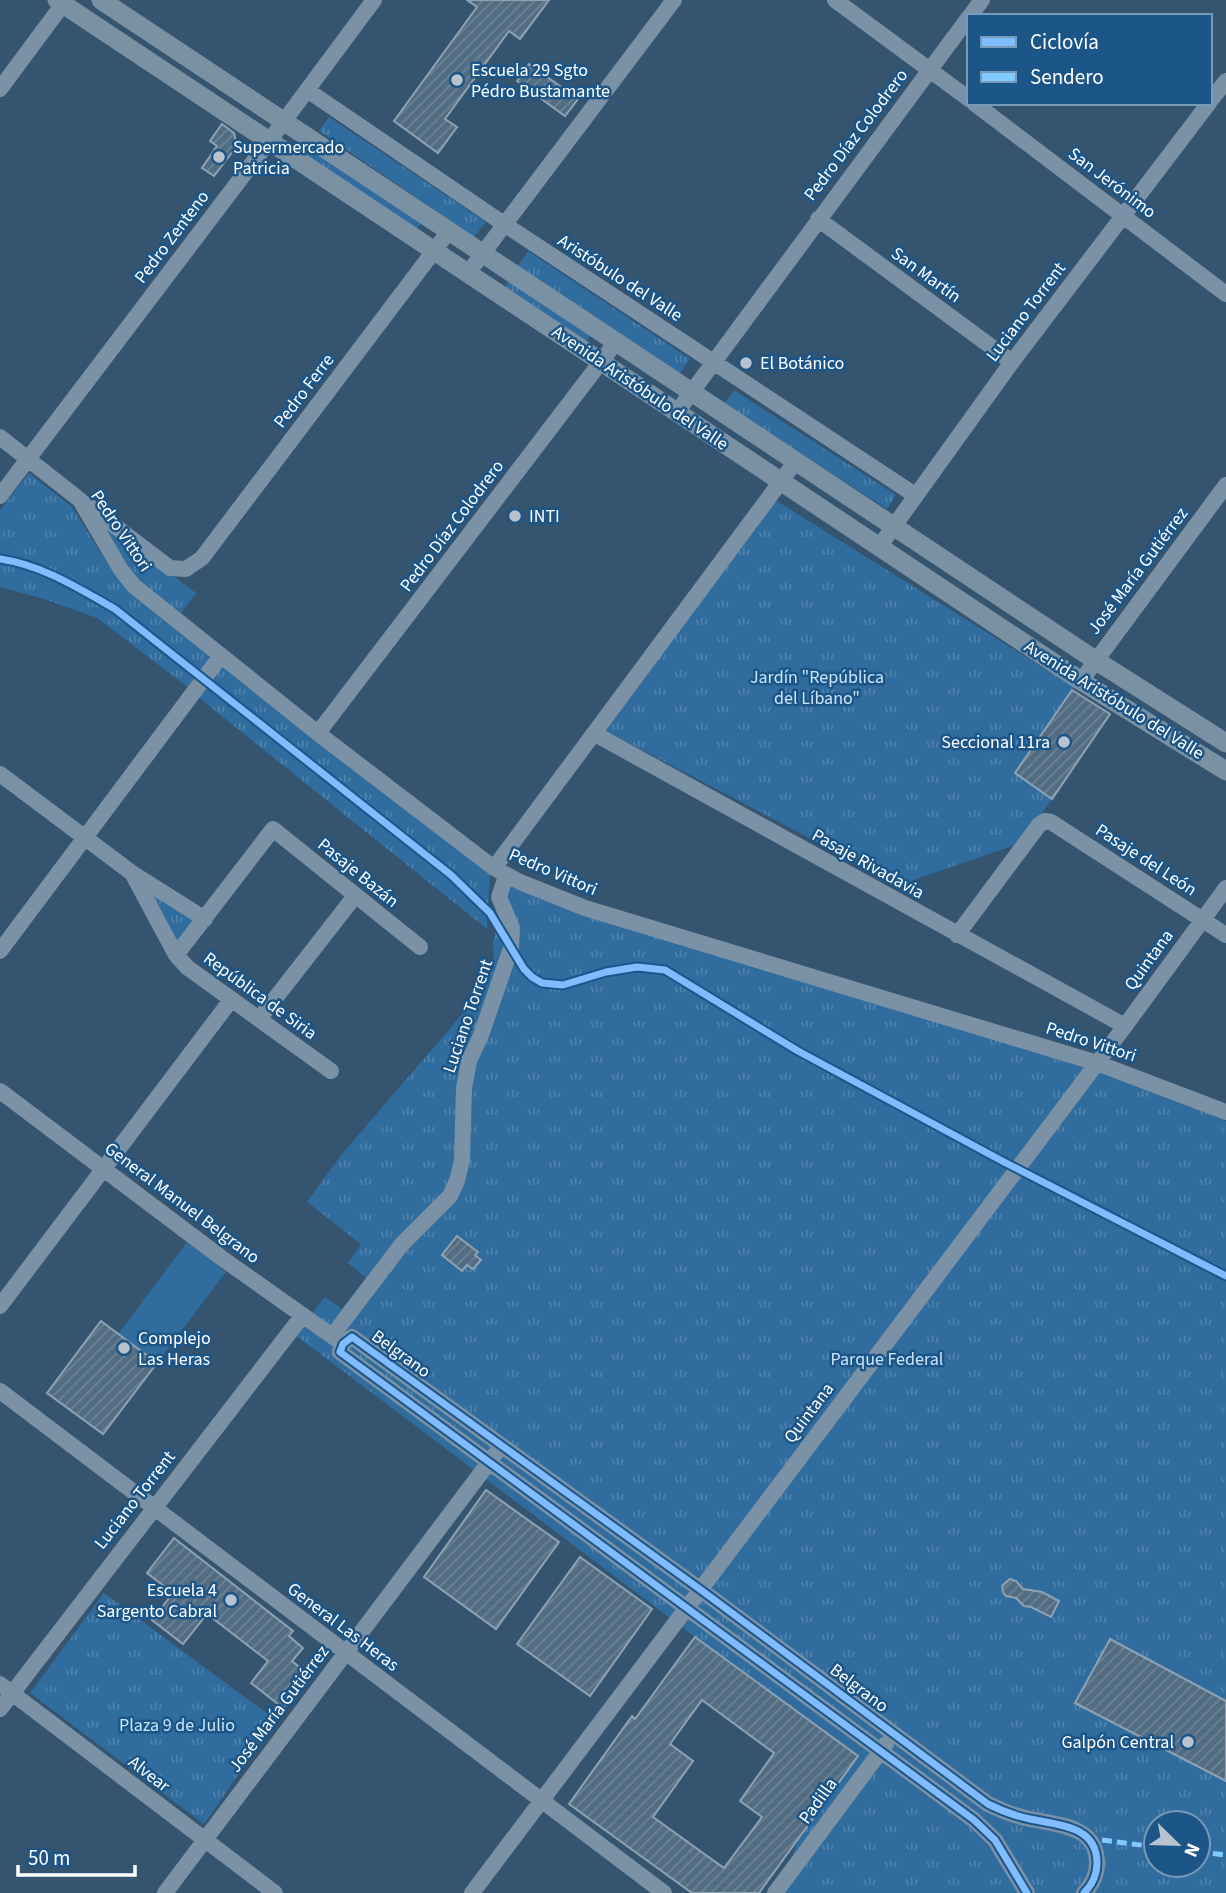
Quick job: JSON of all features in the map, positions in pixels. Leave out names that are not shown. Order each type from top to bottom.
[{"type":"main road","name":"Avenida Aristóbulo del Valle","points":[[101,0],[1095,660],[1226,743]]},
{"type":"main road","name":"Avenida Aristóbulo del Valle","points":[[62,1],[1081,681],[1226,771]]},
{"type":"street","name":"Pedro Zenteno","points":[[0,496],[374,0]]},
{"type":"street","points":[[468,273],[674,0]]},
{"type":"street","points":[[835,0],[967,98]]},
{"type":"street","name":"Pedro Díaz Colodrero","points":[[971,14],[982,0]]},
{"type":"street","points":[[0,89],[62,1]]},
{"type":"street","name":"Pedro Díaz Colodrero","points":[[677,412],[967,19]]},
{"type":"street","name":"Luciano Torrent","points":[[1212,99],[1226,81]]},
{"type":"street","name":"Aristóbulo del Valle","points":[[307,90],[504,224],[915,495]]},
{"type":"street","name":"San Jerónimo","points":[[977,105],[1226,294]]},
{"type":"street","name":"Luciano Torrent","points":[[879,547],[1012,362],[1208,105]]},
{"type":"street","name":"San Martín","points":[[817,219],[1012,362]]},
{"type":"street","name":"Pedro Ferre","points":[[80,500],[170,568],[186,569],[202,558],[449,232]]},
{"type":"street","name":"Pedro Díaz Colodrero","points":[[318,733],[616,342]]},
{"type":"street","name":"Pedro Vittori","points":[[0,437],[80,500],[121,570],[134,586],[220,657],[500,872],[585,908],[1097,1063],[1226,1112]]},
{"type":"street","points":[[500,872],[595,734],[796,461]]},
{"type":"street","name":"José María Gutiérrez","points":[[1081,681],[1226,485]]},
{"type":"street","points":[[0,951],[220,657]]},
{"type":"street","name":"Pasaje Rivadavia","points":[[595,734],[1125,1026]]},
{"type":"street","name":"República de Siria","points":[[0,774],[132,873],[205,919]]},
{"type":"street","name":"Pasaje del León","points":[[957,935],[1039,825],[1045,821],[1051,822],[1226,934]]},
{"type":"street","name":"Pasaje Bazán","points":[[205,919],[273,829],[420,947]]},
{"type":"street","name":"Luciano Torrent","points":[[338,1340],[402,1244],[450,1196],[457,1181],[462,1160],[464,1088],[469,1061],[481,1035],[511,948],[512,928],[499,897],[500,872]]},
{"type":"street","name":"República de Siria","points":[[132,873],[176,955],[188,968],[331,1071]]},
{"type":"street","name":"Quintana","points":[[472,1893],[1226,888]]},
{"type":"street","points":[[259,1019],[355,895]]},
{"type":"street","points":[[176,955],[205,919]]},
{"type":"street","points":[[0,1306],[231,1000]]},
{"type":"street","name":"General Manuel Belgrano","points":[[0,1091],[338,1340]]},
{"type":"street","name":"Luciano Torrent","points":[[0,1709],[6,1688],[153,1507],[303,1315]]},
{"type":"street","name":"Belgrano","points":[[1027,1893],[1004,1854],[985,1829],[340,1352],[338,1340],[352,1337],[998,1810],[1066,1825],[1088,1838],[1096,1853],[1097,1870],[1084,1893]]},
{"type":"street","name":"General Las Heras","points":[[0,1391],[664,1893]]},
{"type":"street","name":"José María Gutiérrez","points":[[165,1893],[500,1447]]},
{"type":"street","name":"Alvear","points":[[6,1688],[275,1893]]},
{"type":"street","name":"Padilla","points":[[775,1893],[894,1733]]},
{"type":"green space","points":[[329,117],[486,222],[474,237],[319,131]]},
{"type":"green space","points":[[311,145],[423,221],[415,232],[303,156]]},
{"type":"green space","points":[[528,251],[690,359],[679,374],[518,266]]},
{"type":"green space","points":[[510,279],[592,333],[585,344],[503,290]]},
{"type":"green space","points":[[734,390],[896,495],[887,509],[724,404]]},
{"type":"green space","points":[[29,473],[72,507],[115,576],[126,587],[213,656],[189,688],[97,618],[0,587],[0,510]]},
{"type":"green space","name":"Jardín \"República del Líbano\"","points":[[775,500],[1074,687],[1015,773],[1052,799],[1021,843],[899,885],[606,731]]},
{"type":"green space","points":[[97,518],[196,593],[181,613],[140,582],[128,569]]},
{"type":"green space","points":[[223,664],[490,872],[487,929],[198,697]]},
{"type":"green space","points":[[141,880],[203,919],[176,953]]},
{"type":"green space","name":"Parque Federal","points":[[508,883],[538,898],[573,910],[1116,1077],[1226,1121],[1226,1893],[781,1893],[797,1842],[858,1756],[695,1637],[290,1331],[314,1311],[325,1297],[342,1309],[366,1278],[348,1263],[361,1244],[307,1202],[342,1154],[471,1004],[494,968],[493,942]]},
{"type":"green space","name":"Complejo Las Heras","points":[[187,1242],[226,1272],[103,1434],[47,1393],[101,1321],[119,1333]]},
{"type":"green space","name":"Plaza 9 de Julio","points":[[104,1593],[276,1720],[204,1824],[30,1693]]},
{"type":"building","name":"Escuela 29 Sgto Pédro Bustamante","points":[[467,0],[549,0],[520,39],[509,31],[445,119],[457,127],[438,153],[394,121],[477,7]]},
{"type":"building","points":[[529,64],[578,99],[565,116],[517,81]]},
{"type":"building","name":"Supermercado Patricia","points":[[222,124],[234,133],[237,146],[214,176],[202,168],[217,146],[210,141]]},
{"type":"building","name":"Seccional 11ra","points":[[1072,690],[1110,714],[1052,799],[1015,773]]},
{"type":"building","points":[[457,1236],[478,1252],[475,1255],[481,1260],[473,1269],[467,1265],[462,1271],[442,1255]]},
{"type":"building","points":[[101,1321],[157,1363],[103,1434],[47,1393]]},
{"type":"building","points":[[486,1490],[559,1542],[496,1629],[424,1577]]},
{"type":"building","points":[[174,1538],[293,1631],[289,1636],[303,1648],[292,1661],[309,1675],[283,1708],[251,1683],[268,1661],[207,1614],[183,1644],[152,1620],[173,1593],[147,1573]]},
{"type":"building","points":[[580,1557],[652,1609],[590,1696],[517,1644]]},
{"type":"building","points":[[1010,1579],[1023,1589],[1042,1592],[1059,1601],[1051,1617],[1024,1606],[1016,1598],[1006,1596],[1002,1586]]},
{"type":"building","points":[[695,1637],[858,1756],[759,1893],[692,1893],[569,1804],[632,1716],[635,1719]],"holes":[[[702,1700],[774,1753],[740,1801],[762,1817],[724,1868],[653,1817],[693,1761],[670,1744]]]},
{"type":"building","name":"Galpón Central","points":[[1110,1639],[1226,1701],[1226,1781],[1075,1703]]},
{"type":"marked path","points":[[1102,1840],[1142,1845]]},
{"type":"marked path","points":[[1212,1854],[1226,1855]]},
{"type":"cycle path","points":[[0,559],[45,572],[115,609],[451,875],[490,913],[524,969],[542,983],[563,985],[606,972],[637,967],[665,970],[798,1051],[1004,1162],[1226,1276]]},
{"type":"cycle path","points":[[1027,1893],[995,1840],[974,1820],[340,1352],[343,1344],[352,1337],[701,1590],[988,1804],[1014,1815],[1074,1829],[1083,1834],[1095,1850],[1097,1863],[1094,1880],[1084,1893]]},
{"type":"place","name":"Escuela 29 Sgto Pédro Bustamante","points":[[457,80]]},
{"type":"place","name":"Supermercado Patricia","points":[[219,157]]},
{"type":"place","name":"El Botánico","points":[[746,363]]},
{"type":"place","name":"INTI","points":[[515,516]]},
{"type":"place","name":"Seccional 11ra","points":[[1064,742]]},
{"type":"place","name":"Complejo Las Heras","points":[[124,1348]]},
{"type":"place","name":"Escuela 4 Sargento Cabral","points":[[231,1600]]},
{"type":"place","name":"Galpón Central","points":[[1188,1742]]}]
